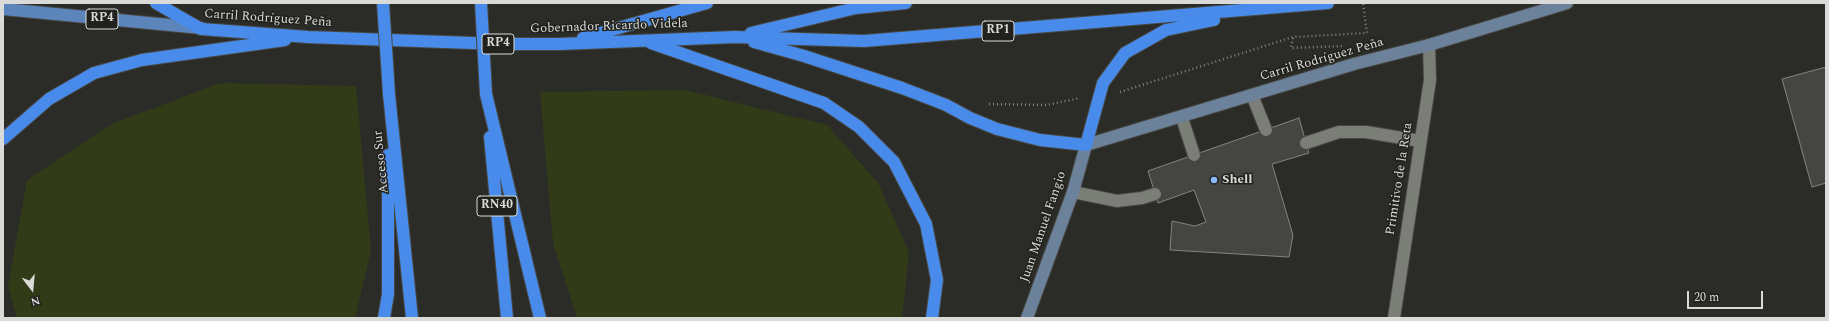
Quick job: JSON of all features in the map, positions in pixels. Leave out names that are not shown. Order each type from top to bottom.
[{"type":"highway","points":[[156,3],[201,28]]},
{"type":"highway","name":"Acceso Sur","points":[[383,3],[389,94],[412,318]]},
{"type":"highway","name":"RN40","points":[[481,3],[486,94],[507,318]]},
{"type":"highway","points":[[560,44],[707,3]]},
{"type":"highway","name":"Gobernador Ricardo Videla","points":[[735,37],[856,8],[906,3]]},
{"type":"highway","name":"Gobernador Ricardo Videla","points":[[436,42],[560,44],[735,37],[864,41],[1261,10],[1328,3]]},
{"type":"highway","points":[[735,37],[804,56],[888,83],[946,105],[970,118],[997,129],[1040,140],[1086,145],[1103,83],[1125,53],[1166,30],[1261,10]]},
{"type":"highway","name":"Carril Rodríguez Peña","points":[[201,28],[308,37],[436,42]]},
{"type":"highway","points":[[3,139],[49,99],[94,73],[142,60],[308,37]]},
{"type":"highway","points":[[644,40],[824,104],[859,127],[894,162],[926,224],[937,280],[932,318]]},
{"type":"highway","points":[[384,318],[388,294],[389,94]]},
{"type":"highway","points":[[486,94],[540,318]]},
{"type":"main road","name":"Carril Rodríguez Peña","points":[[3,9],[201,28]]},
{"type":"street","name":"Carril Rodríguez Peña","points":[[1086,145],[1182,118],[1354,64],[1429,45],[1567,3]]},
{"type":"street","name":"Primitivo de la Reta","points":[[1394,318],[1430,80],[1429,45]]},
{"type":"street","points":[[1252,95],[1266,130]]},
{"type":"street","points":[[1182,118],[1194,155]]},
{"type":"street","points":[[1306,143],[1340,132],[1366,132],[1420,141]]},
{"type":"street","name":"Juan Manuel Fangio","points":[[1027,318],[1073,192],[1086,145]]},
{"type":"street","points":[[1073,192],[1117,201],[1142,198],[1155,194]]},
{"type":"path","points":[[1354,64],[1348,46],[1291,48],[1293,37],[1367,33],[1363,3]]},
{"type":"green space","points":[[220,83],[356,86],[371,251],[355,318],[17,318],[8,286],[27,180],[112,124]]},
{"type":"green space","points":[[686,90],[827,125],[878,183],[909,252],[902,318],[577,318],[553,243],[540,92]]},
{"type":"building","points":[[1826,67],[1826,183],[1812,187],[1782,79]]},
{"type":"building","name":"Shell","points":[[1299,118],[1309,153],[1272,164],[1293,235],[1289,257],[1170,250],[1172,221],[1195,226],[1206,222],[1194,190],[1158,203],[1148,171]]},
{"type":"place","name":"Shell","points":[[1214,180]]}]
